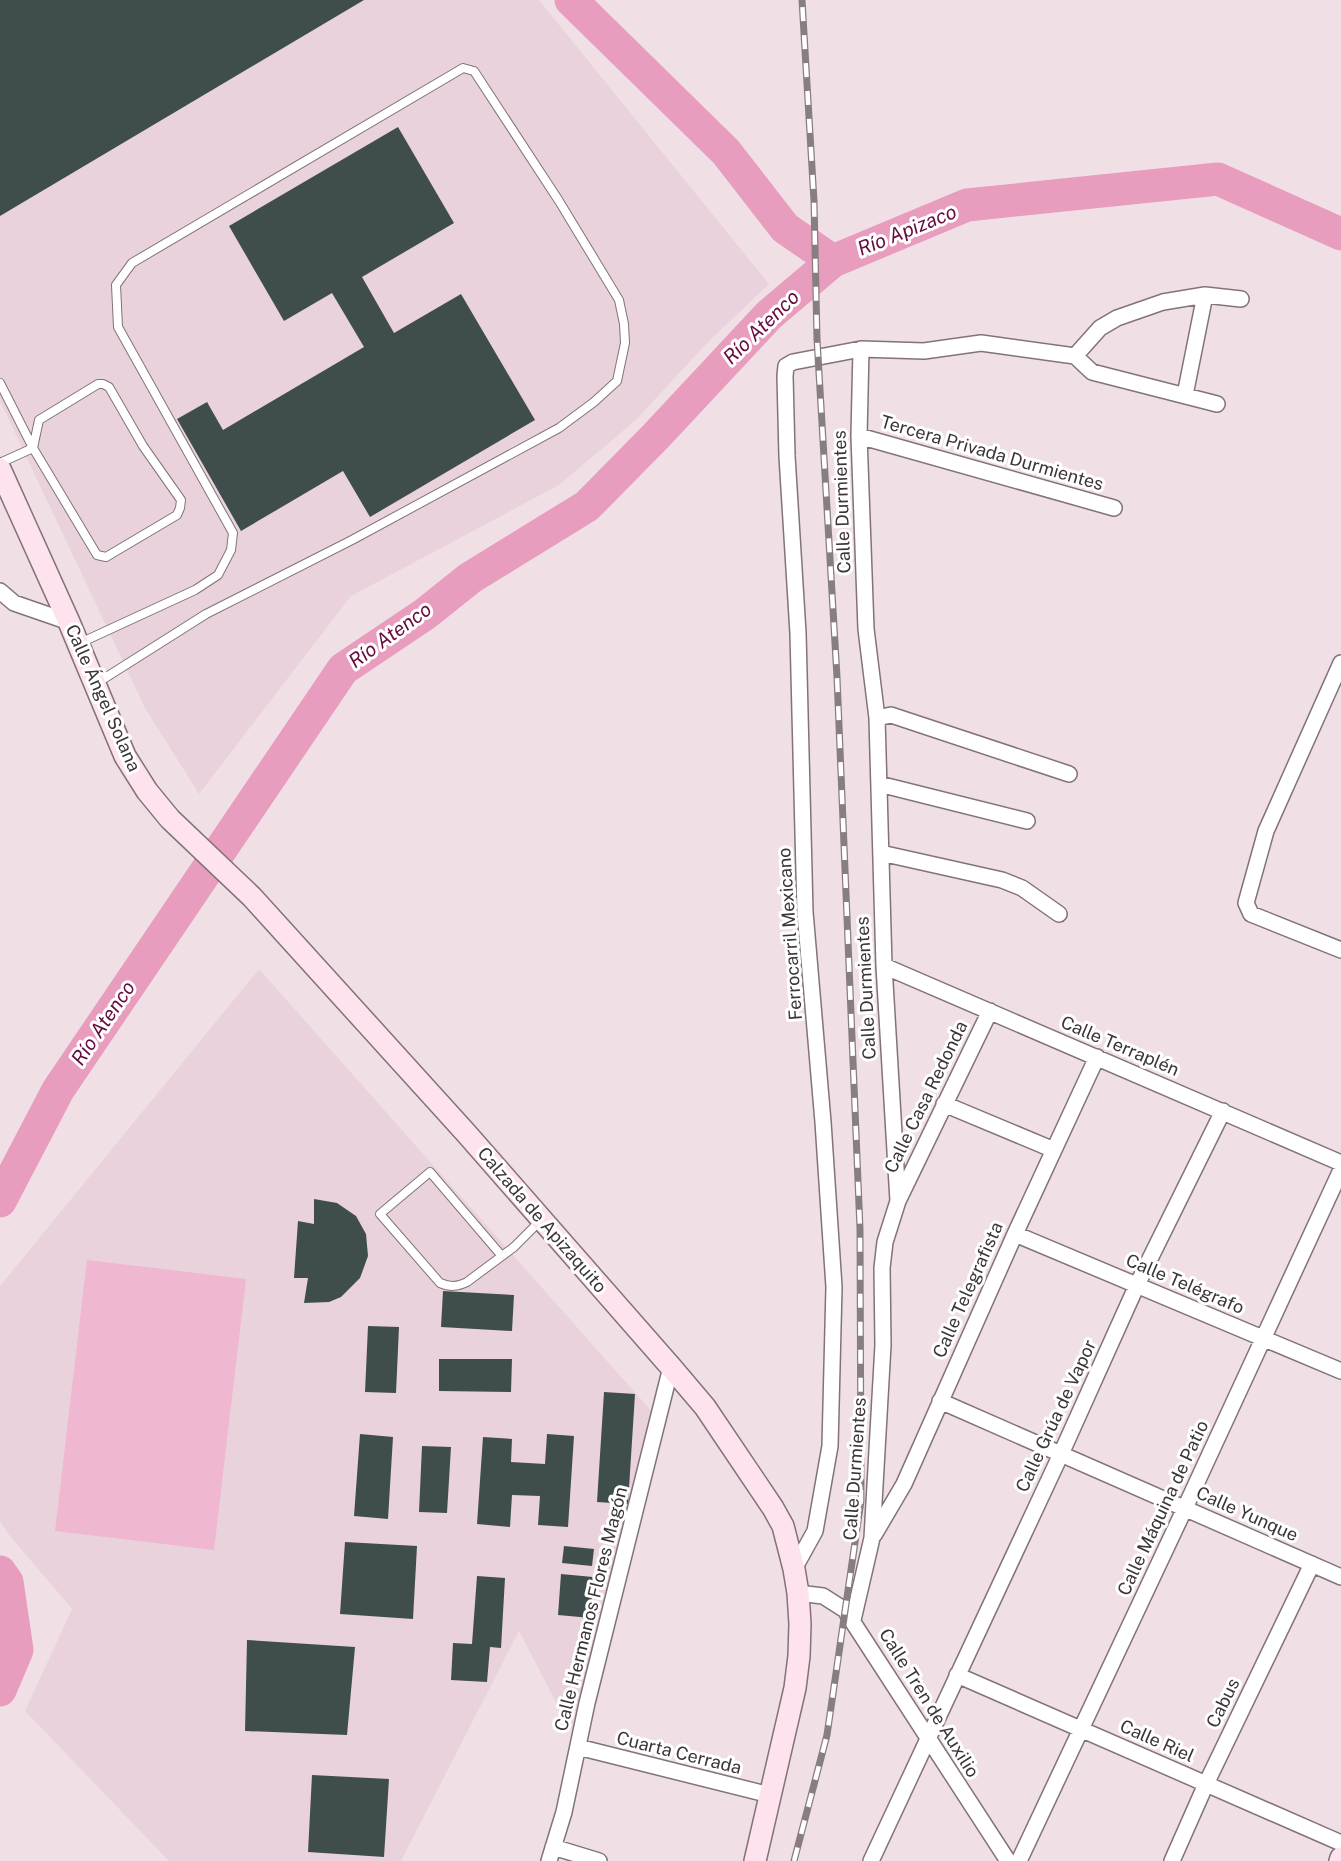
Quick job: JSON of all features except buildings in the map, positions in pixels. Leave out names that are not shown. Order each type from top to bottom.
[{"type":"main road","name":"Calle Ángel Solana","points":[[0,469],[69,622],[125,756],[147,791],[170,819],[252,897]]},
{"type":"main road","name":"Calzada de Apizaquito","points":[[252,897],[466,1133],[705,1407],[783,1526],[795,1569],[798,1593],[800,1624],[795,1688],[755,1861]]},
{"type":"street","points":[[1185,395],[1205,295]]},
{"type":"street","points":[[1075,356],[1100,328],[1117,318],[1163,302],[1205,295],[1241,299]]},
{"type":"street","points":[[861,349],[924,351],[981,343],[1075,356],[1092,372],[1217,405]]},
{"type":"street","name":"Calle Durmientes","points":[[854,1620],[872,1538],[883,1345],[882,1268],[885,1242],[898,1201],[884,966],[877,718],[866,629],[859,436],[861,349]]},
{"type":"street","name":"Ferrocarril Mexicano","points":[[795,1569],[815,1531],[830,1446],[834,1287],[805,912],[798,633],[787,456],[785,376],[786,366],[793,362],[861,349]]},
{"type":"street","name":"Tercera Privada Durmientes","points":[[859,436],[1114,508]]},
{"type":"street","points":[[0,591],[14,603],[69,622]]},
{"type":"street","points":[[1341,663],[1266,831],[1246,903],[1251,914],[1341,950]]},
{"type":"street","points":[[877,718],[891,716],[1069,774]]},
{"type":"street","points":[[879,784],[1028,821]]},
{"type":"street","points":[[881,853],[1002,880],[1022,888],[1059,914]]},
{"type":"street","name":"Calle Terraplén","points":[[884,966],[1341,1163]]},
{"type":"street","name":"Calle Casa Redonda","points":[[898,1201],[990,1011]]},
{"type":"street","name":"Calle Telegrafista","points":[[872,1538],[904,1484],[1015,1234],[1097,1057]]},
{"type":"street","points":[[944,1104],[1054,1150]]},
{"type":"street","name":"Calle Grúa de Vapor","points":[[871,1861],[929,1740],[1137,1286],[1223,1111]]},
{"type":"street","name":"Calle Máquina de Patio","points":[[1018,1861],[1185,1508],[1341,1170]]},
{"type":"street","name":"Calle Telégrafo","points":[[1015,1234],[1341,1371]]},
{"type":"street","name":"Calle Hermanos Flores Magón","points":[[551,1854],[564,1812],[671,1367]]},
{"type":"street","name":"Calle Yunque","points":[[940,1401],[1341,1577]]},
{"type":"street","name":"Cabus","points":[[1172,1861],[1206,1784],[1312,1564]]},
{"type":"street","name":"Calle Tren de Auxilio","points":[[798,1593],[823,1596],[845,1610],[854,1620],[1008,1861]]},
{"type":"street","name":"Calle Riel","points":[[957,1675],[1341,1843]]},
{"type":"street","name":"Cuarta Cerrada","points":[[578,1748],[770,1796]]},
{"type":"street","points":[[551,1854],[599,1861]]},
{"type":"lane","points":[[78,644],[195,590],[218,575],[231,550],[233,533],[118,327],[116,285],[132,263],[463,68],[474,71],[559,201],[619,300],[625,343],[617,381],[594,402],[559,428],[352,540],[206,614],[95,684]]},
{"type":"lane","points":[[0,383],[33,448],[97,555],[106,557],[177,515],[181,500],[143,446],[109,387],[103,384],[98,384],[39,420],[33,448]]},
{"type":"lane","points":[[0,464],[33,448]]},
{"type":"lane","points":[[501,1255],[430,1172],[380,1214],[440,1283],[459,1287],[514,1247],[542,1219]]},
{"type":"shaded area","points":[[0,0],[539,0],[769,284],[706,344],[636,420],[559,485],[351,596],[199,794],[145,708],[0,401]]},
{"type":"shaded area","points":[[259,969],[655,1415],[571,1731],[519,1631],[401,1861],[169,1861],[25,1711],[72,1609],[9,1535],[0,1521],[0,1286]]},
{"type":"shaded area","points":[[87,1260],[246,1279],[214,1550],[55,1531]]},
{"type":"waterway","name":"Río Apizaco","points":[[571,0],[726,152],[785,228],[833,261]]},
{"type":"waterway","name":"Río Atenco","points":[[0,1201],[58,1090],[343,669],[425,614],[470,578],[587,506],[769,315],[833,261],[967,205],[1218,179],[1341,234]]},
{"type":"waterway","name":"Río Atenco","points":[[0,1572],[7,1582],[17,1650],[0,1690]]},
{"type":"railway","points":[[794,1861],[827,1735],[861,1501],[860,1229],[837,677],[817,339],[814,201],[802,0]]}]
